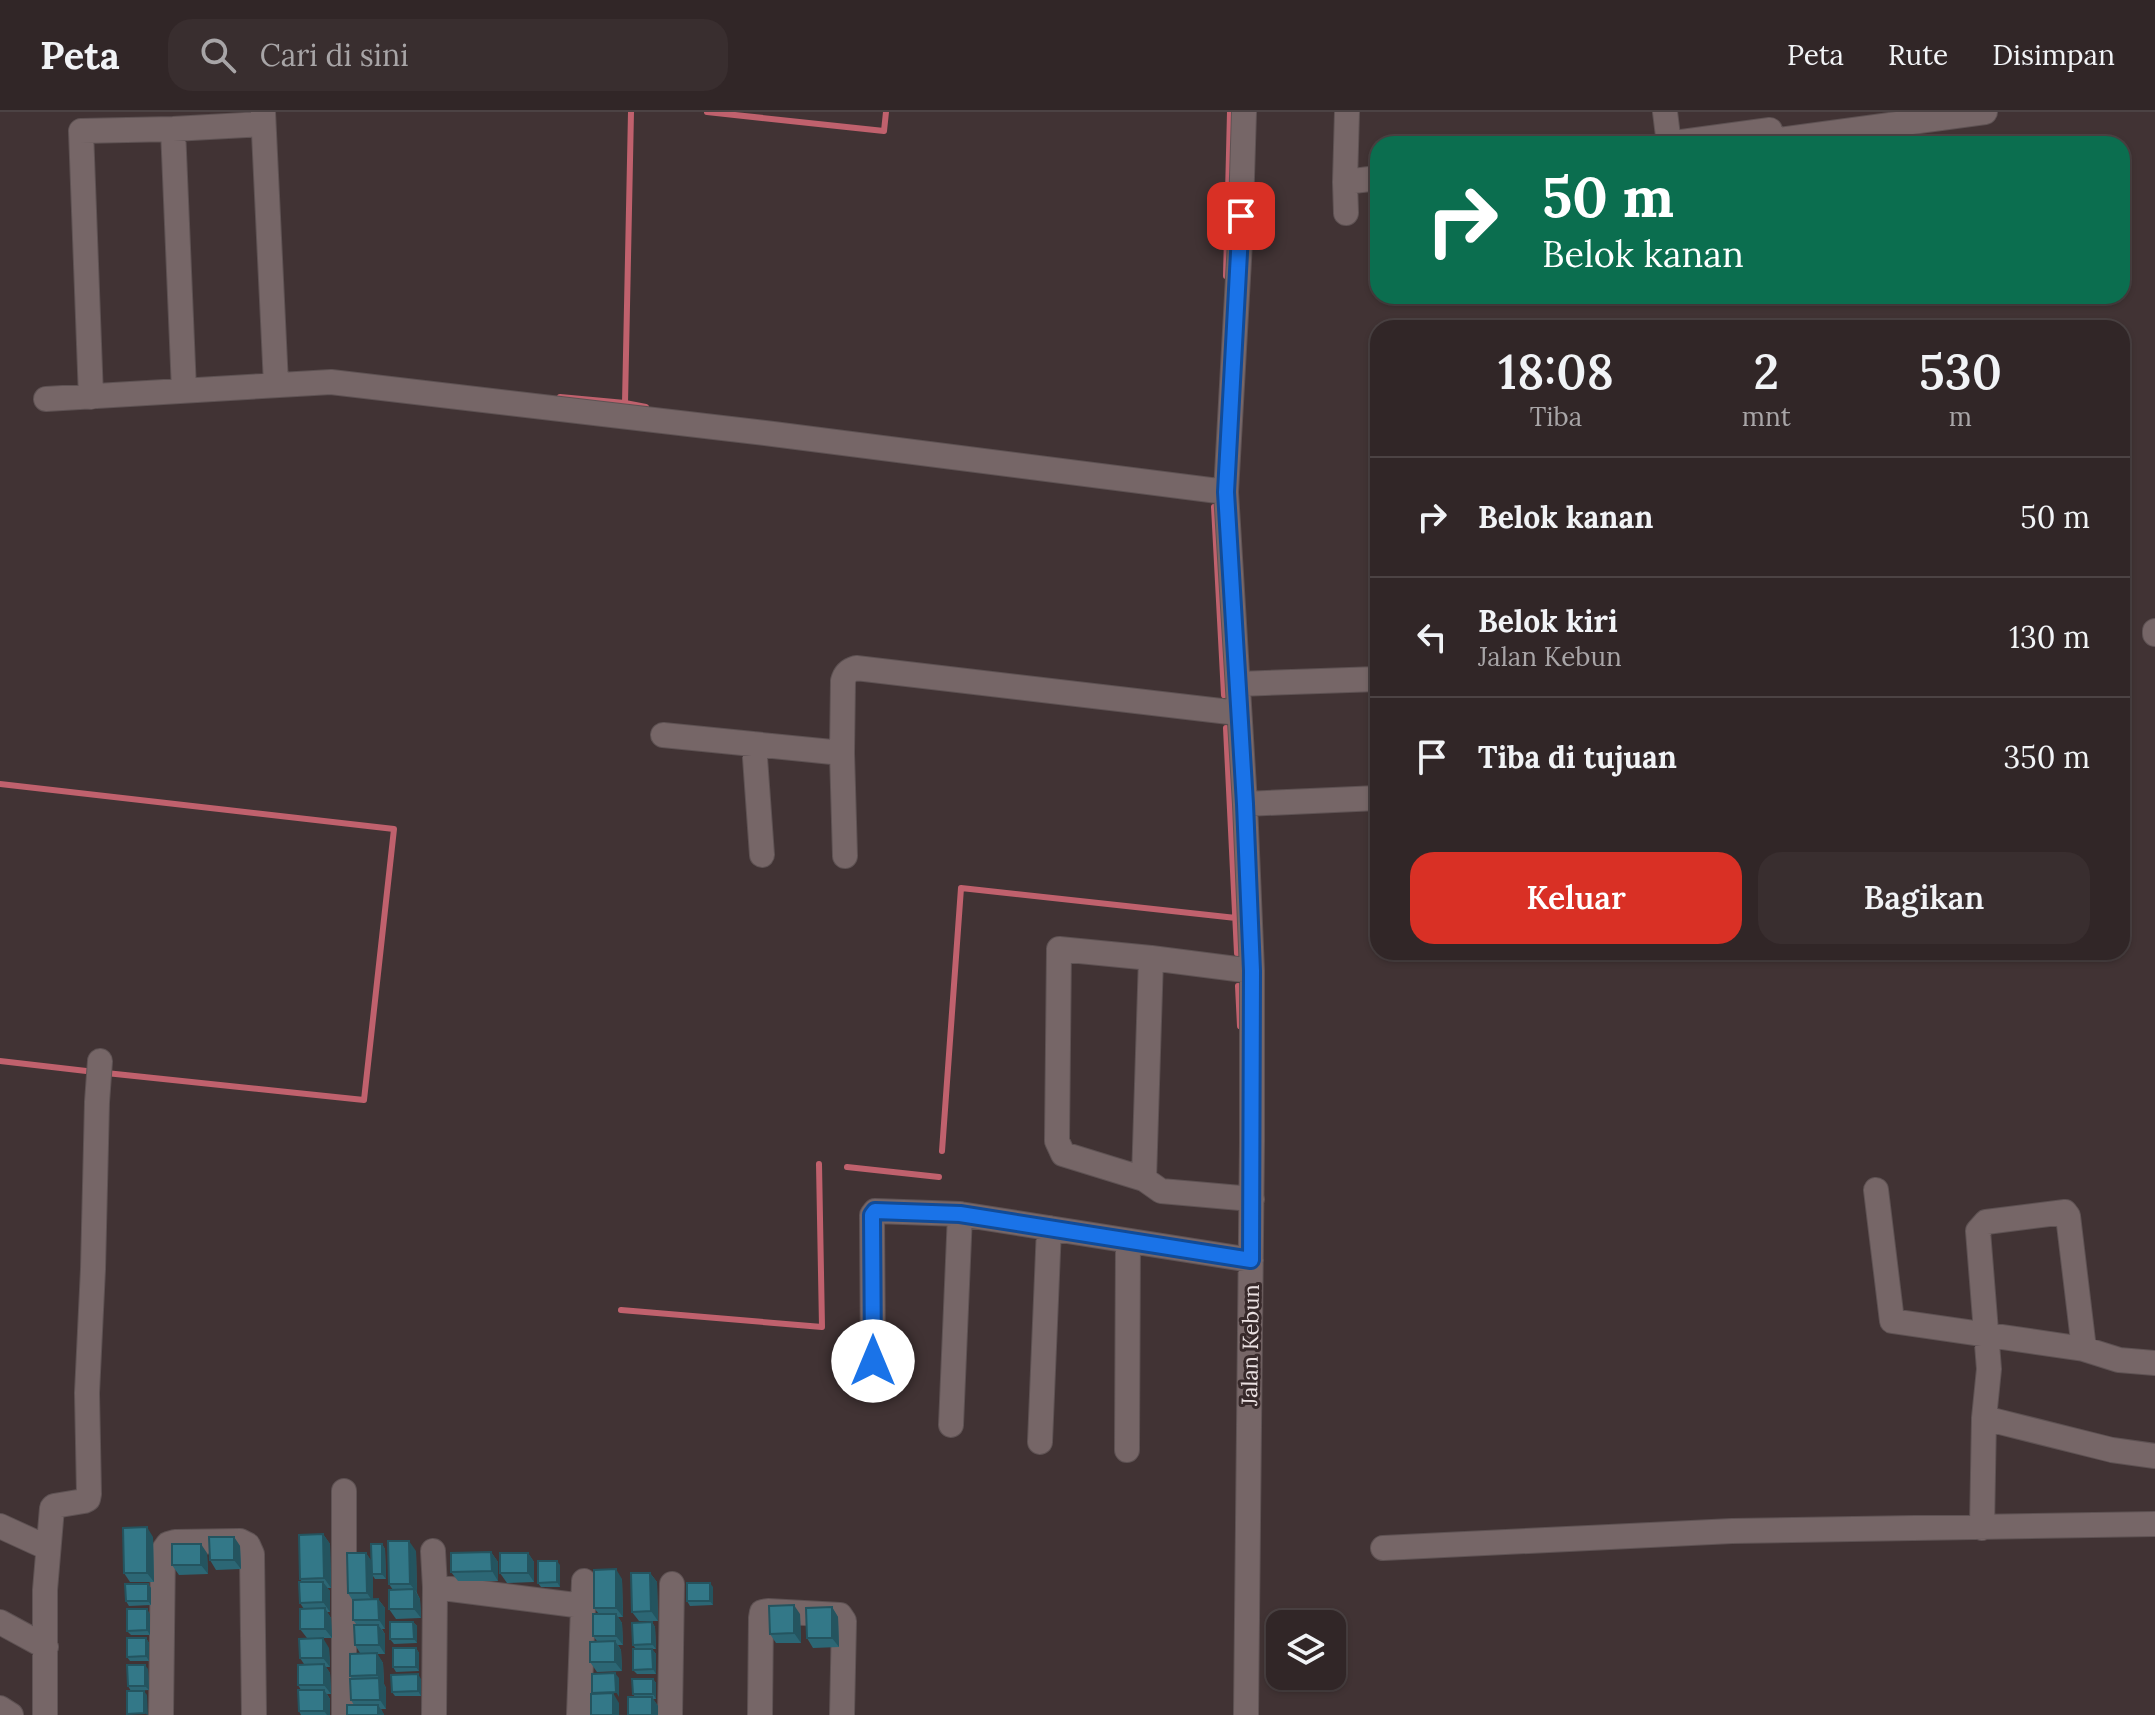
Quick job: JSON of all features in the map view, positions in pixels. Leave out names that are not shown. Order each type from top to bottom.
[{"type":"street","name":"Jalan Kebun","points":[[1244,112],[1226,492],[1252,971],[1246,1715]]},
{"type":"street","points":[[1346,213],[1347,112]]},
{"type":"street","points":[[1665,112],[1667,136]]},
{"type":"street","points":[[1736,136],[1985,112]]},
{"type":"street","points":[[91,397],[80,121],[173,129],[263,118],[276,384]]},
{"type":"street","points":[[173,129],[184,390]]},
{"type":"street","points":[[1345,182],[1370,179]]},
{"type":"street","points":[[46,399],[331,382],[1226,492]]},
{"type":"street","points":[[845,856],[843,681],[850,670],[856,668],[1238,713]]},
{"type":"street","points":[[1238,684],[1370,679]]},
{"type":"street","points":[[663,735],[842,753]]},
{"type":"street","points":[[754,744],[762,855]]},
{"type":"street","points":[[1245,804],[1370,798]]},
{"type":"street","points":[[1252,971],[1059,949],[1057,1141],[1063,1154],[1144,1179],[1161,1191],[1252,1199]]},
{"type":"street","points":[[1144,1179],[1151,958]]},
{"type":"street","points":[[45,1715],[45,1590],[53,1507],[84,1501],[89,1494],[87,1393],[100,1061]]},
{"type":"street","points":[[1876,1190],[1892,1321],[2084,1349],[2112,1359],[2155,1363]]},
{"type":"street","points":[[873,1361],[872,1215],[875,1211],[960,1214],[1251,1260]]},
{"type":"street","points":[[1982,1528],[1984,1418],[1989,1384],[1980,1226],[1986,1222],[2065,1212],[2068,1216],[2084,1349]]},
{"type":"street","points":[[951,1425],[960,1214]]},
{"type":"street","points":[[1040,1442],[1049,1228]]},
{"type":"street","points":[[1127,1450],[1128,1241]]},
{"type":"street","points":[[1984,1418],[2112,1450],[2155,1456]]},
{"type":"street","points":[[344,1491],[344,1715]]},
{"type":"street","points":[[1383,1548],[1732,1531],[2155,1524]]},
{"type":"street","points":[[0,1526],[48,1548]]},
{"type":"street","points":[[161,1715],[163,1551],[168,1544],[175,1542],[240,1541],[248,1545],[252,1554],[254,1715]]},
{"type":"street","points":[[433,1551],[434,1715]]},
{"type":"street","points":[[579,1715],[584,1581]]},
{"type":"street","points":[[670,1715],[672,1584]]},
{"type":"street","points":[[435,1587],[583,1606]]},
{"type":"street","points":[[760,1715],[761,1618],[762,1612],[768,1611],[843,1617],[842,1715]]},
{"type":"street","points":[[0,1622],[46,1647]]},
{"type":"street","points":[[0,1708],[11,1715]]},
{"type":"building","points":[[147,1527],[147,1573],[124,1573],[123,1528]]},
{"type":"building","points":[[323,1534],[324,1578],[300,1579],[299,1535]]},
{"type":"building","points":[[209,1537],[234,1537],[234,1560],[210,1560]]},
{"type":"building","points":[[388,1541],[409,1541],[410,1584],[389,1584]]},
{"type":"building","points":[[172,1544],[201,1544],[201,1565],[172,1565]]},
{"type":"building","points":[[371,1544],[382,1544],[382,1574],[372,1574]]},
{"type":"building","points":[[491,1552],[492,1571],[451,1572],[451,1553]]},
{"type":"building","points":[[347,1553],[366,1553],[367,1593],[348,1593]]},
{"type":"building","points":[[500,1553],[528,1553],[528,1573],[500,1573]]},
{"type":"building","points":[[538,1561],[557,1561],[557,1582],[538,1583]]},
{"type":"building","points":[[616,1569],[616,1608],[594,1608],[594,1570]]},
{"type":"building","points":[[631,1573],[650,1573],[651,1611],[632,1612]]},
{"type":"building","points":[[299,1582],[323,1582],[323,1602],[300,1603]]},
{"type":"building","points":[[687,1583],[710,1583],[710,1601],[687,1601]]},
{"type":"building","points":[[125,1584],[148,1584],[148,1601],[126,1601]]},
{"type":"building","points":[[414,1589],[414,1609],[389,1609],[389,1590]]},
{"type":"building","points":[[378,1599],[379,1620],[353,1620],[353,1600]]},
{"type":"building","points":[[794,1605],[794,1633],[770,1634],[769,1606]]},
{"type":"building","points":[[832,1607],[832,1638],[807,1638],[806,1608]]},
{"type":"building","points":[[325,1608],[325,1629],[300,1629],[300,1609]]},
{"type":"building","points":[[127,1609],[147,1609],[147,1630],[127,1631]]},
{"type":"building","points":[[593,1614],[616,1614],[616,1636],[593,1636]]},
{"type":"building","points":[[390,1622],[413,1622],[414,1639],[390,1639]]},
{"type":"building","points":[[652,1622],[652,1644],[633,1645],[632,1623]]},
{"type":"building","points":[[354,1625],[378,1625],[379,1645],[355,1645]]},
{"type":"building","points":[[127,1638],[146,1638],[146,1656],[127,1657]]},
{"type":"building","points":[[323,1638],[323,1658],[300,1658],[299,1639]]},
{"type":"building","points":[[615,1641],[615,1662],[590,1662],[590,1642]]},
{"type":"building","points":[[393,1648],[416,1648],[416,1667],[393,1667]]},
{"type":"building","points":[[633,1649],[652,1649],[653,1669],[633,1670]]},
{"type":"building","points":[[377,1653],[377,1675],[350,1676],[350,1654]]},
{"type":"building","points":[[324,1664],[324,1685],[298,1685],[298,1665]]},
{"type":"building","points":[[127,1665],[145,1665],[145,1686],[128,1686]]},
{"type":"building","points":[[615,1673],[616,1692],[592,1693],[592,1674]]},
{"type":"building","points":[[418,1674],[418,1691],[392,1692],[391,1675]]},
{"type":"building","points":[[379,1678],[380,1700],[351,1700],[350,1679]]},
{"type":"building","points":[[632,1679],[653,1679],[653,1694],[633,1694]]},
{"type":"building","points":[[298,1690],[324,1690],[324,1711],[299,1711]]},
{"type":"building","points":[[127,1691],[144,1691],[144,1713],[127,1714]]},
{"type":"building","points":[[613,1693],[613,1715],[591,1715],[591,1694]]},
{"type":"building","points":[[628,1697],[652,1697],[652,1715],[628,1715]]},
{"type":"building","points":[[347,1705],[378,1705],[378,1715],[347,1715]]},
{"type":"waterway","points":[[560,397],[625,403],[631,112]]},
{"type":"waterway","points":[[707,112],[884,131],[886,112]]},
{"type":"waterway","points":[[1226,276],[1230,112]]},
{"type":"waterway","points":[[625,403],[646,407]]},
{"type":"waterway","points":[[1214,507],[1224,695]]},
{"type":"waterway","points":[[1226,728],[1237,953]]},
{"type":"waterway","points":[[0,784],[394,829],[364,1100],[106,1073]]},
{"type":"waterway","points":[[942,1151],[961,888],[1236,918]]},
{"type":"waterway","points":[[1238,986],[1240,1026]]},
{"type":"waterway","points":[[0,1061],[95,1072]]},
{"type":"waterway","points":[[621,1310],[822,1327],[819,1164]]},
{"type":"waterway","points":[[847,1167],[939,1177]]},
{"type":"route","points":[[873,1361],[872,1215],[875,1211],[960,1214],[1251,1260],[1252,971],[1226,492],[1241,216]]}]
